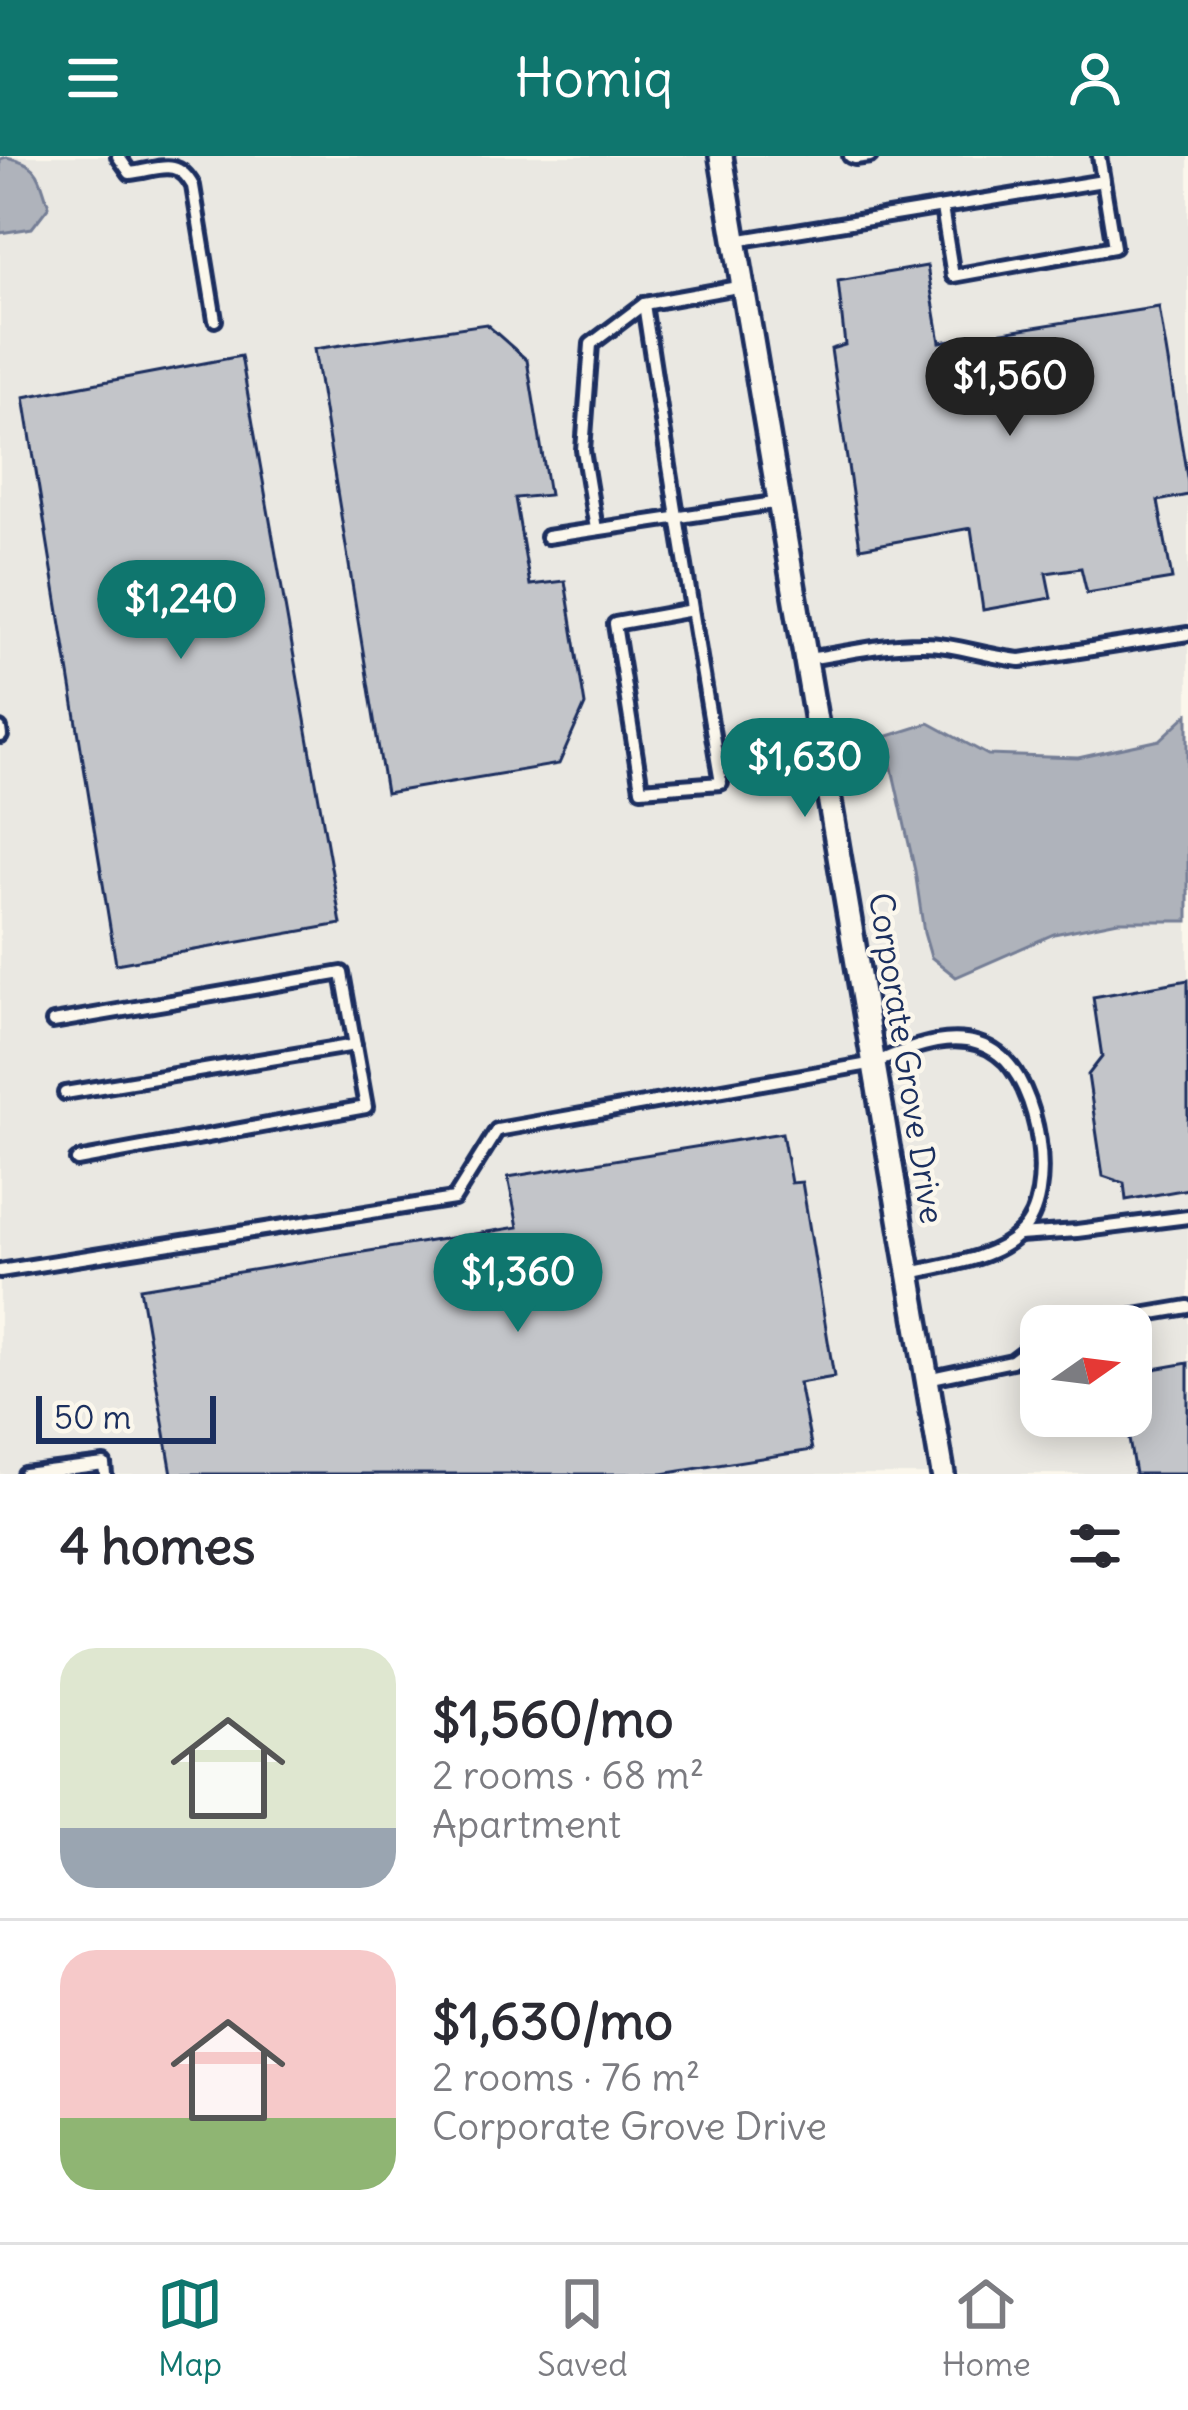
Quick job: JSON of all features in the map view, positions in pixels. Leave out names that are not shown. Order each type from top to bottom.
[{"type":"street","name":"Corporate Grove Drive","points":[[721,156],[943,1474]]},
{"type":"lane","points":[[118,156],[130,173],[168,166],[186,173],[193,186],[215,320]]},
{"type":"lane","points":[[850,156],[870,156]]},
{"type":"lane","points":[[942,208],[953,276],[1114,247],[1099,156]]},
{"type":"lane","points":[[735,241],[1103,182]]},
{"type":"lane","points":[[596,530],[584,450],[591,344],[644,304],[743,286]]},
{"type":"lane","points":[[644,304],[721,783],[640,789],[615,624],[692,610]]},
{"type":"lane","points":[[547,536],[780,502]]},
{"type":"lane","points":[[806,659],[917,644],[1021,660],[1188,634]]},
{"type":"lane","points":[[53,1022],[342,974],[366,1107],[77,1160]]},
{"type":"lane","points":[[0,1271],[454,1199],[497,1130],[875,1064],[909,1048],[943,1041],[969,1042],[998,1053],[1020,1079],[1034,1118],[1041,1190],[1032,1220],[1002,1246],[968,1260],[909,1274]]},
{"type":"lane","points":[[65,1093],[355,1046]]},
{"type":"lane","points":[[1018,1235],[1188,1217]]},
{"type":"lane","points":[[1152,1313],[1188,1307]]},
{"type":"lane","points":[[927,1379],[1012,1361],[1020,1355]]},
{"type":"lane","points":[[24,1474],[104,1464],[105,1474]]},
{"type":"shaded area","points":[[0,156],[1188,156],[1188,1474],[0,1474]]},
{"type":"shaded area","points":[[0,159],[32,167],[49,206],[32,228],[0,233]]},
{"type":"shaded area","points":[[1188,714],[1188,921],[1118,921],[1054,934],[956,977],[931,957],[885,737],[929,723],[988,755],[1078,758],[1160,740]]},
{"type":"building","points":[[927,266],[940,342],[1159,307],[1188,483],[1188,495],[1158,501],[1172,579],[1087,593],[1081,568],[1046,573],[1051,598],[983,610],[971,528],[860,548],[831,349],[845,345],[838,281]]},
{"type":"building","points":[[486,324],[527,360],[549,495],[515,498],[530,585],[565,581],[585,705],[559,764],[386,793],[314,349]]},
{"type":"building","points":[[241,356],[341,924],[116,964],[24,397]]},
{"type":"building","points":[[1188,980],[1188,1189],[1126,1200],[1124,1183],[1103,1176],[1088,1075],[1102,1057],[1093,997]]},
{"type":"building","points":[[782,1133],[791,1183],[802,1182],[834,1377],[799,1383],[812,1450],[662,1474],[172,1474],[140,1288],[518,1227],[508,1177]]},
{"type":"building","points":[[1188,1363],[1188,1474],[1135,1474],[1129,1437],[1152,1437],[1152,1369]]}]
